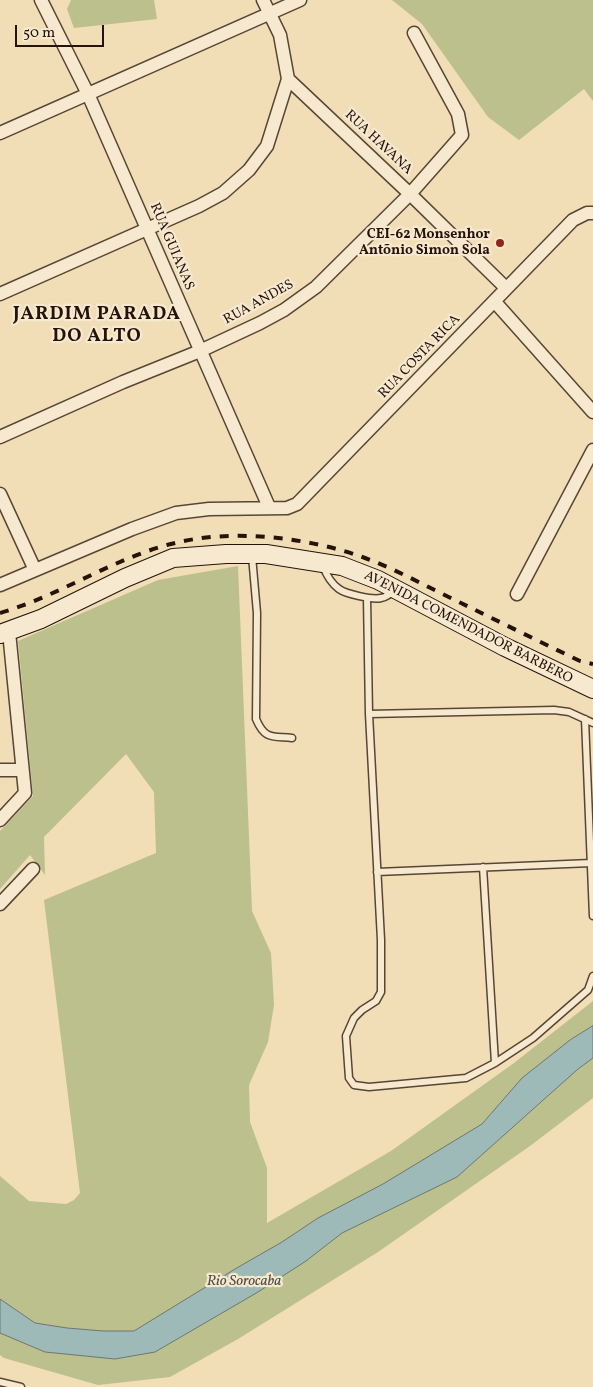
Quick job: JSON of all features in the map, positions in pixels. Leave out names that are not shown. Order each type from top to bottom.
[{"type":"main road","name":"AVENIDA COMENDADOR BARBERO","points":[[4,633],[41,619],[125,578],[173,558],[226,554],[266,554],[342,566],[378,580],[505,647],[593,689]]},
{"type":"street","name":"RUA GUIANAS","points":[[41,0],[88,94],[269,507]]},
{"type":"street","points":[[0,294],[199,206],[223,193],[249,170],[267,146],[288,79],[280,35],[263,0]]},
{"type":"street","points":[[0,133],[300,0]]},
{"type":"street","name":"RUA ANDES","points":[[0,438],[260,323],[284,310],[316,287],[410,194],[462,135],[458,114],[414,33]]},
{"type":"street","name":"RUA HAVANA","points":[[288,79],[506,288]]},
{"type":"street","name":"RUA COSTA RICA","points":[[0,584],[132,528],[176,512],[269,507],[287,508],[297,504],[573,220],[590,213]]},
{"type":"street","points":[[494,302],[593,412]]},
{"type":"street","points":[[517,594],[593,450]]},
{"type":"street","points":[[0,494],[35,570]]},
{"type":"street","points":[[0,820],[25,793],[4,633]]},
{"type":"street","points":[[0,770],[22,770]]},
{"type":"street","points":[[0,904],[33,869]]},
{"type":"lane","points":[[251,554],[257,613],[256,719],[260,729],[267,736],[292,738]]},
{"type":"lane","points":[[321,562],[326,575],[339,589],[367,598],[381,598],[387,596],[395,589]]},
{"type":"lane","points":[[367,598],[381,992],[376,1001],[354,1018],[346,1036],[349,1078],[354,1085],[369,1087],[466,1078],[495,1063],[533,1038],[588,990],[593,976]]},
{"type":"lane","points":[[370,714],[554,710],[569,712],[593,723]]},
{"type":"lane","points":[[585,719],[591,820],[593,916]]},
{"type":"lane","points":[[377,872],[591,863]]},
{"type":"lane","points":[[483,867],[495,1063]]},
{"type":"lane","points":[[0,1382],[21,1387]]},
{"type":"green space","points":[[71,0],[154,0],[157,19],[74,28],[67,9]]},
{"type":"green space","points":[[392,0],[593,0],[593,101],[584,89],[519,140],[488,117],[422,24]]},
{"type":"green space","points":[[238,566],[252,911],[271,953],[274,1005],[268,1042],[249,1085],[250,1122],[267,1168],[267,1223],[391,1151],[514,1063],[593,1001],[593,1098],[530,1146],[378,1252],[238,1339],[170,1377],[98,1385],[4,1358],[0,1355],[0,1176],[29,1201],[66,1204],[74,1200],[80,1193],[44,900],[156,853],[154,792],[126,754],[44,837],[45,875],[30,855],[0,889],[0,831],[33,796],[18,641],[158,580]]},
{"type":"water","name":"Rio Sorocaba","points":[[593,1026],[593,1058],[578,1069],[457,1177],[342,1233],[306,1261],[258,1292],[155,1352],[115,1359],[45,1352],[0,1333],[0,1299],[35,1323],[103,1331],[134,1331],[282,1242],[318,1218],[383,1184],[482,1124],[522,1078],[570,1040]]},
{"type":"railway","points":[[0,613],[22,606],[128,559],[171,544],[219,536],[269,537],[319,545],[365,558],[580,661],[593,664]]},
{"type":"place","name":"CEI-62 Monsenhor Antõnio Simon Sola","points":[[500,243]]},
{"type":"district","name":"JARDIM PARADA DO ALTO","points":[[97,327]]}]
